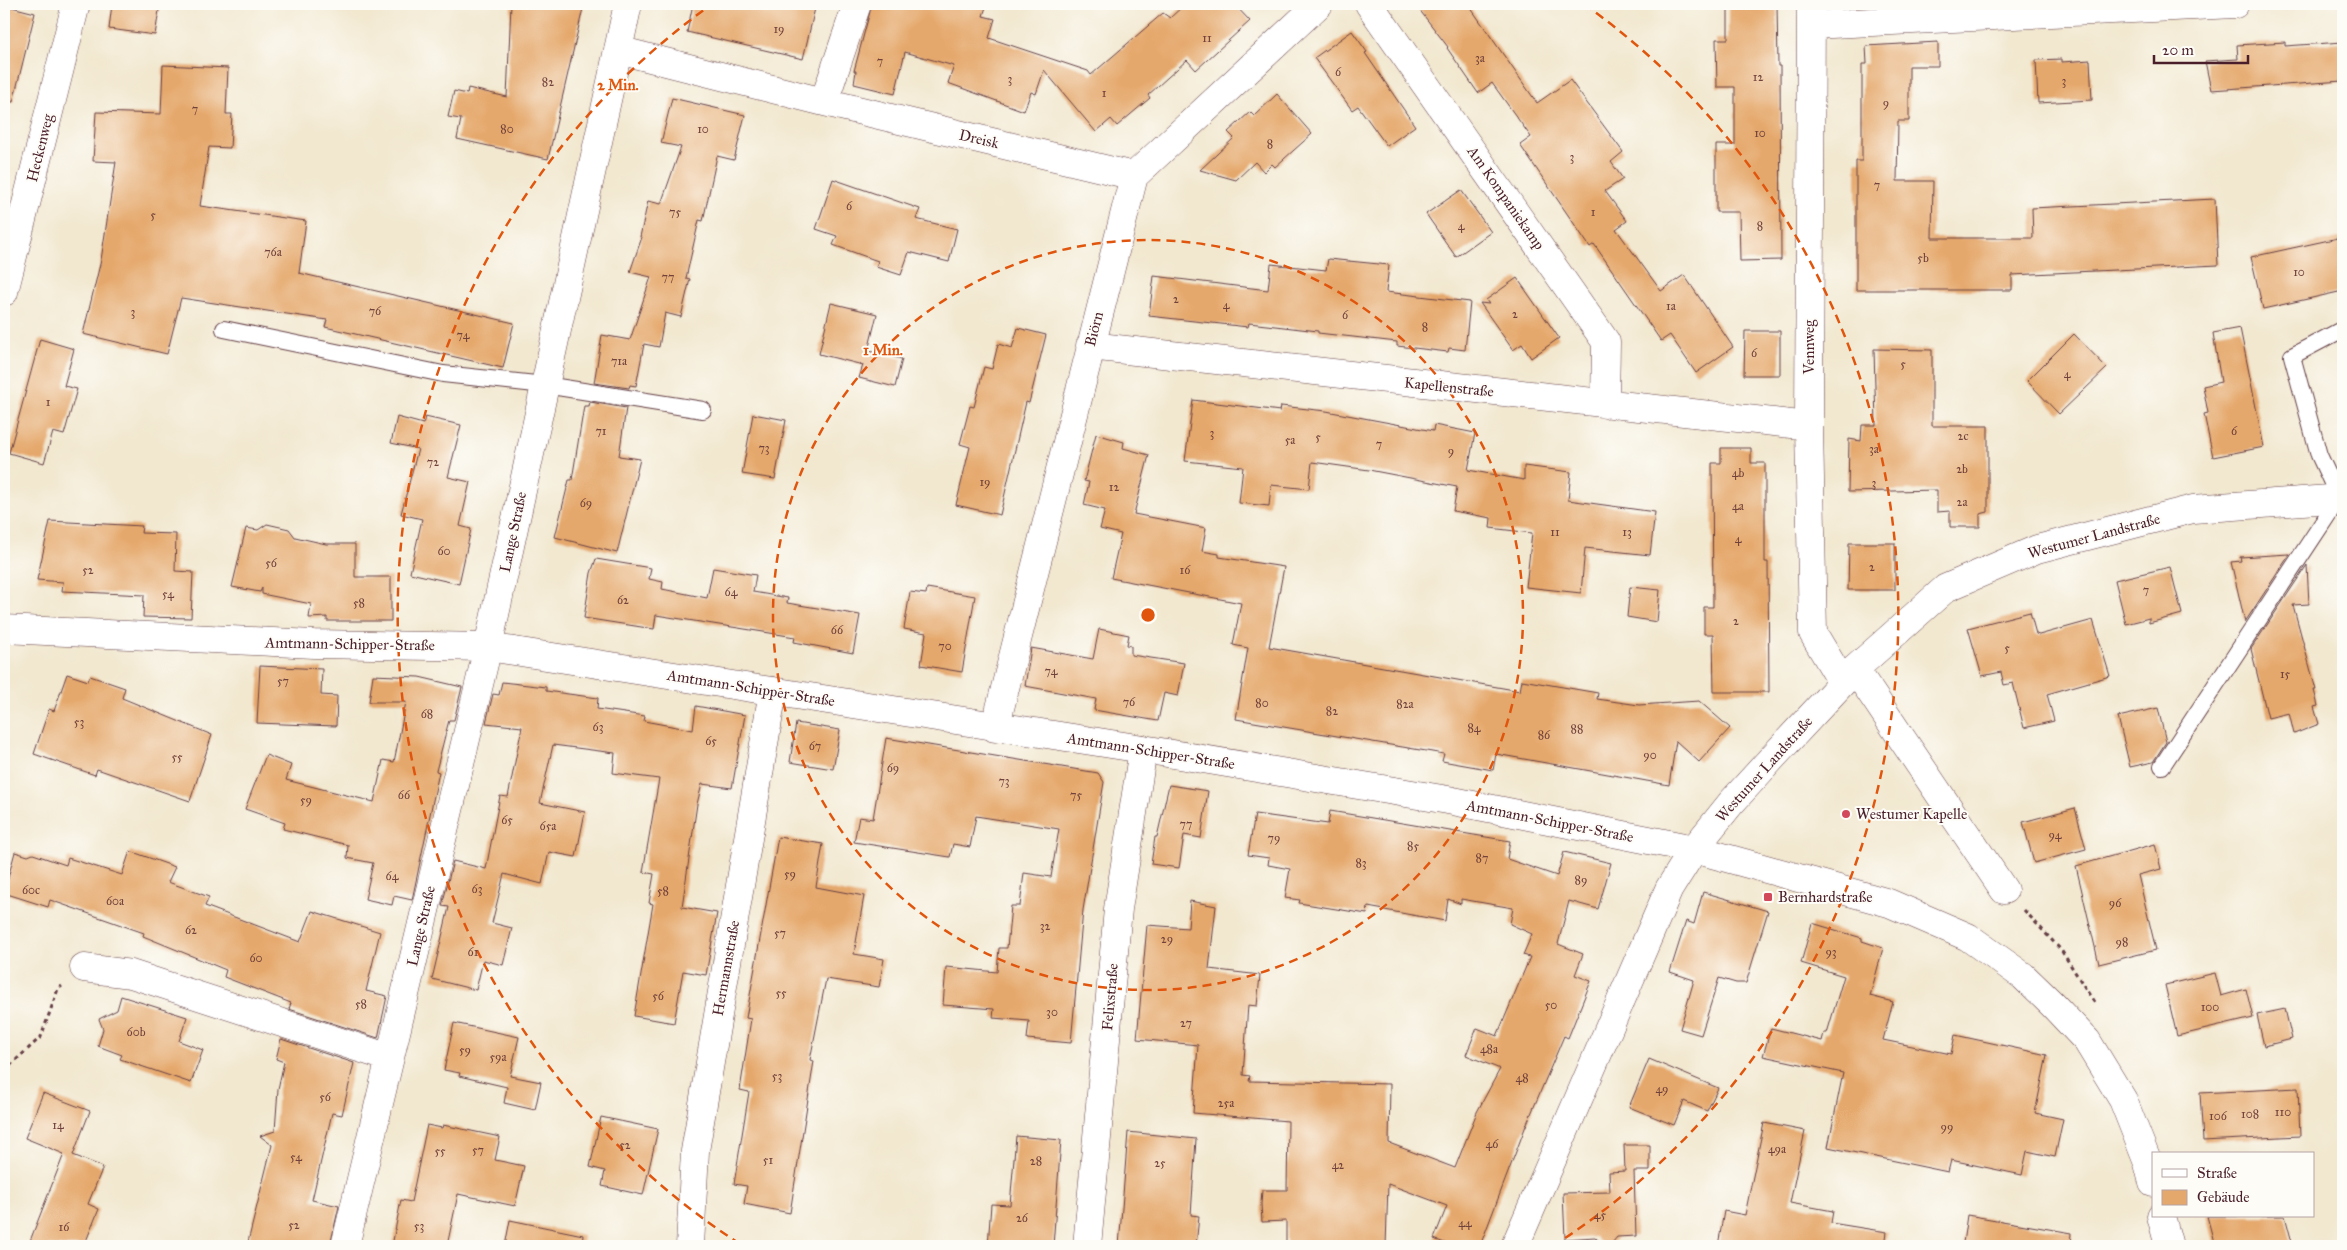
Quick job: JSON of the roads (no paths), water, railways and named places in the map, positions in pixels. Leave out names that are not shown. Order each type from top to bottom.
[{"type":"street","name":"Heckenweg","points":[[4,292],[76,4]]},
{"type":"street","name":"Lange Straße","points":[[345,1246],[488,647],[628,4]]},
{"type":"street","points":[[824,102],[857,4]]},
{"type":"street","points":[[1134,176],[1319,4]]},
{"type":"street","name":"Am Kompaniekamp","points":[[1369,4],[1606,342],[1605,404]]},
{"type":"street","points":[[1811,14],[2236,4]]},
{"type":"street","name":"Vennweg","points":[[1811,14],[1809,426],[1813,633],[1849,675]]},
{"type":"street","name":"Dreisk","points":[[618,50],[824,102],[1134,176]]},
{"type":"street","name":"Biörn","points":[[995,728],[1134,176]]},
{"type":"street","name":"Kapellenstraße","points":[[1090,346],[1809,426]]},
{"type":"street","name":"Westumer Landstraße","points":[[1694,849],[1731,803],[1849,675],[1946,588],[2037,549],[2193,509],[2341,498]]},
{"type":"street","name":"Amtmann-Schipper-Straße","points":[[4,629],[314,644],[488,647],[773,691],[995,728],[1143,749],[1448,800],[1694,849],[1889,903],[1968,937],[2022,976],[2087,1041],[2123,1100],[2148,1163],[2152,1179]]},
{"type":"street","points":[[1849,675],[2004,890]]},
{"type":"street","name":"Hermannstraße","points":[[690,1246],[695,1151],[773,691]]},
{"type":"street","name":"Felixstraße","points":[[1087,1246],[1118,909],[1143,749]]},
{"type":"street","points":[[1514,1246],[1669,889],[1694,849]]},
{"type":"street","points":[[84,968],[131,974],[390,1058]]},
{"type":"street","points":[[2162,1218],[2169,1246]]},
{"type":"lane","points":[[2162,766],[2341,498],[2319,455],[2292,356],[2343,329]]},
{"type":"lane","points":[[224,330],[442,374],[545,385],[703,410]]},
{"type":"place","name":"Westumer Kapelle","points":[[1846,814]]},
{"type":"place","name":"Bernhardstraße","points":[[1768,897]]}]
